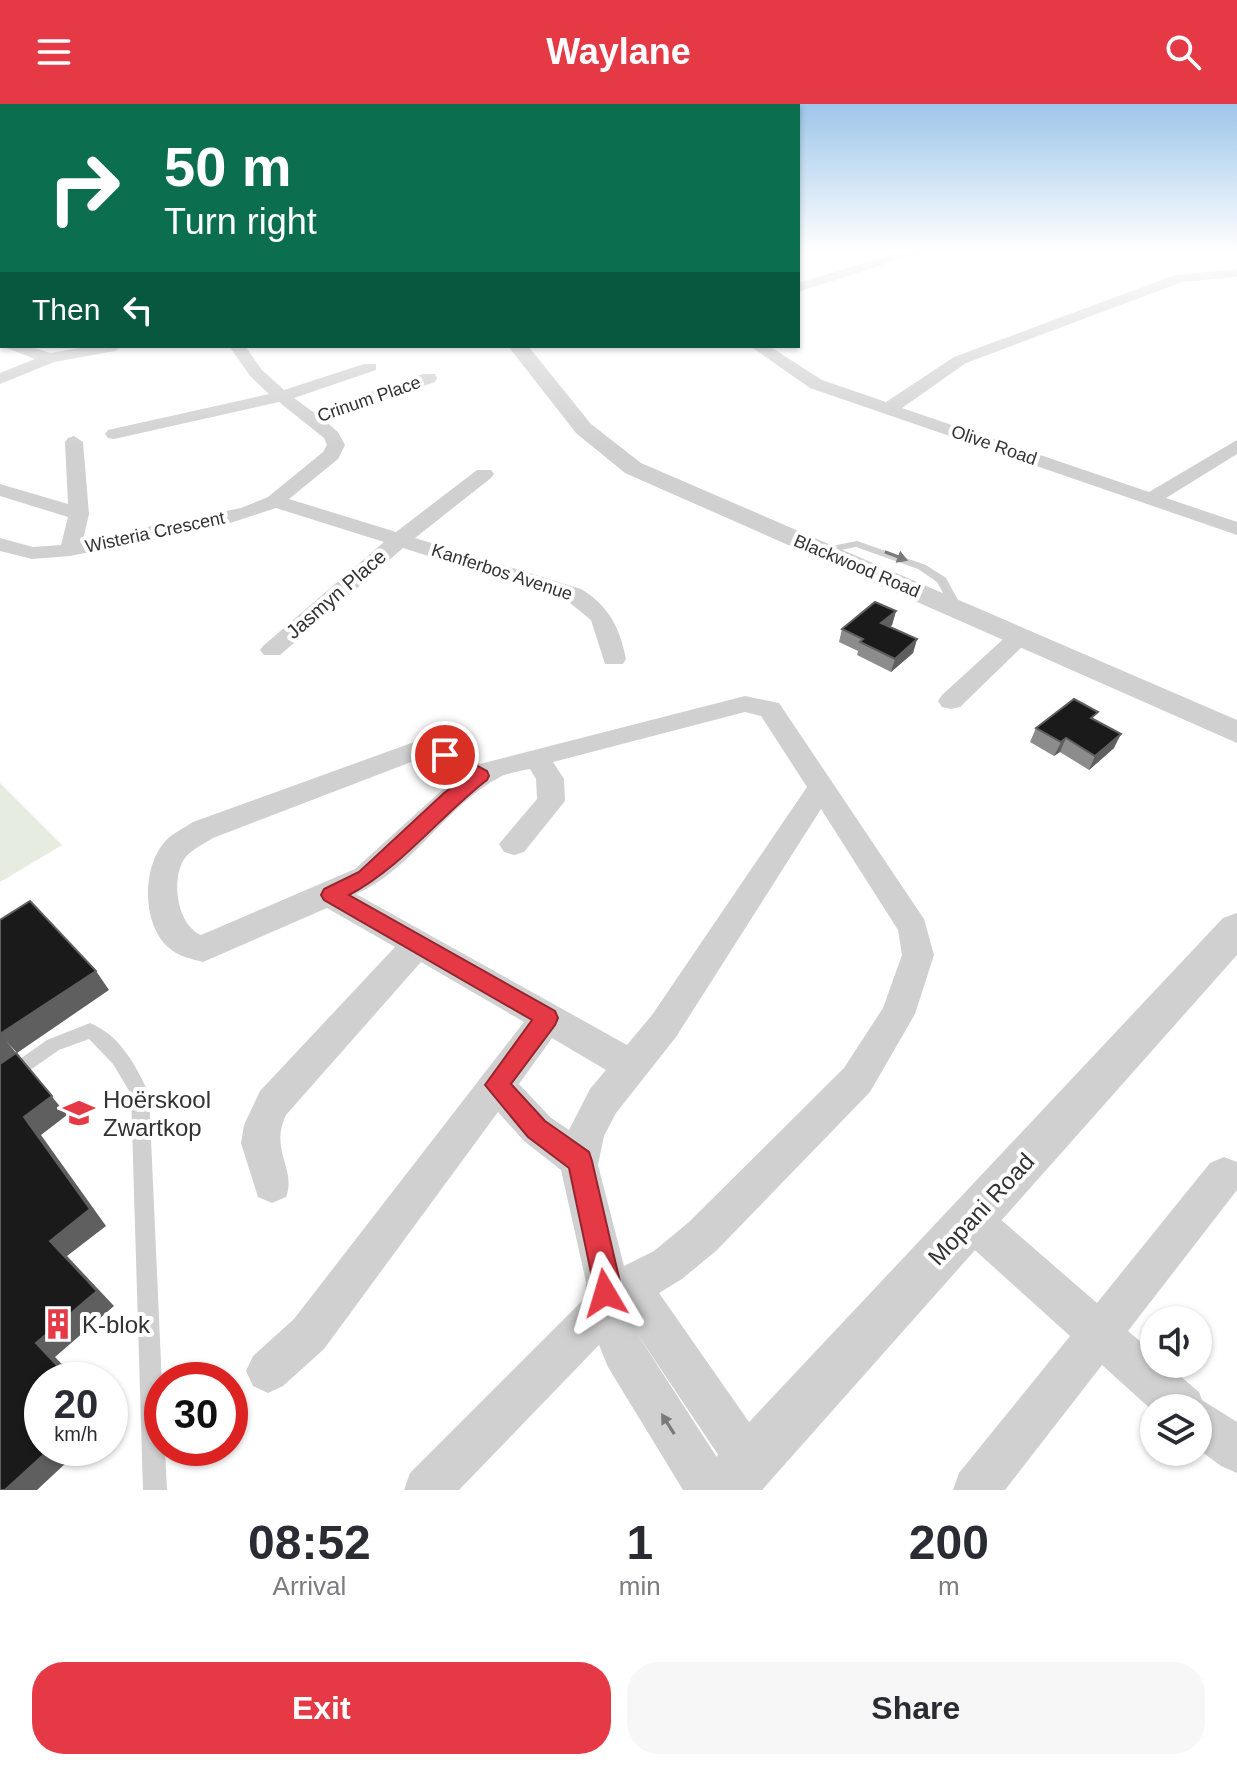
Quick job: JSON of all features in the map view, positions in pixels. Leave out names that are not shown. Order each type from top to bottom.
[{"type":"street","points":[[888,409],[960,360],[1076,317]]},
{"type":"street","points":[[17,348],[50,358]]},
{"type":"street","points":[[0,379],[50,358],[104,348]]},
{"type":"street","name":"Wisteria Crescent","points":[[0,544],[32,553],[70,550],[218,521],[275,501],[334,450],[332,436],[280,397],[254,372],[238,348]]},
{"type":"street","name":"Blackwood Road","points":[[520,348],[573,418],[609,454],[633,468],[1237,732]]},
{"type":"street","name":"Olive Road","points":[[761,348],[816,384],[1237,529]]},
{"type":"street","points":[[114,434],[280,397],[370,367]]},
{"type":"street","name":"Crinum Place","points":[[309,419],[429,378]]},
{"type":"street","points":[[70,550],[79,514],[74,442]]},
{"type":"street","points":[[1151,499],[1237,446]]},
{"type":"street","name":"Jasmyn Place","points":[[272,650],[400,539],[484,474]]},
{"type":"street","points":[[0,490],[79,514]]},
{"type":"street","name":"Kanferbos Avenue","points":[[275,501],[573,594],[589,602],[609,629],[614,659]]},
{"type":"street","points":[[951,701],[1019,637]]},
{"type":"street","points":[[427,1490],[613,1293],[668,1265],[703,1236],[857,1080],[898,1014],[918,955],[913,928],[770,709],[762,705],[717,709],[492,769],[451,798],[366,877],[331,895],[203,949],[187,945],[173,931],[166,912],[165,865],[184,842],[203,830],[417,750],[445,755],[480,776]]},
{"type":"street","points":[[514,844],[551,801],[550,779],[536,757]]},
{"type":"street","points":[[710,1490],[623,1352],[613,1293],[580,1161],[586,1133],[603,1101],[664,1026],[821,787]]},
{"type":"street","points":[[331,895],[631,1066]]},
{"type":"street","points":[[272,1184],[259,1151],[260,1127],[273,1103],[418,944]]},
{"type":"street","name":"Mopani Road","points":[[737,1475],[971,1220],[1231,946]]},
{"type":"street","points":[[268,1371],[309,1334],[547,1018]]},
{"type":"street","points":[[496,1085],[537,1129],[580,1161]]},
{"type":"street","points":[[976,1490],[1224,1176]]},
{"type":"street","points":[[971,1220],[1167,1394]]},
{"type":"street","points":[[613,1293],[659,1327],[737,1475]]},
{"type":"street","points":[[1212,1431],[1237,1450]]},
{"type":"lane","points":[[0,1083],[53,1045],[90,1031],[100,1037],[121,1060],[140,1094],[155,1490]]},
{"type":"shaded area","points":[[0,783],[62,845],[0,882]]},
{"type":"building","points":[[875,602],[896,611],[881,623],[917,639],[895,659],[860,642],[863,639],[842,629]]},
{"type":"building","points":[[1074,699],[1098,712],[1091,718],[1121,734],[1095,756],[1066,738],[1061,742],[1036,728]]},
{"type":"building","points":[[30,901],[96,971],[0,1034],[0,920]]},
{"type":"building","points":[[16,1053],[52,1096],[24,1117],[90,1209],[50,1241],[97,1291],[36,1343],[54,1362],[24,1362],[24,1466],[31,1466],[5,1490],[0,1490],[0,1064]]},
{"type":"place","name":"Hoërskool Zwartkop","points":[[79,1113]]},
{"type":"place","name":"K-blok","points":[[58,1324]]},
{"type":"route","points":[[445,755],[480,776],[451,798],[366,877],[331,895],[547,1018],[496,1085],[521,1115],[580,1161],[607,1282],[605,1293]]}]
